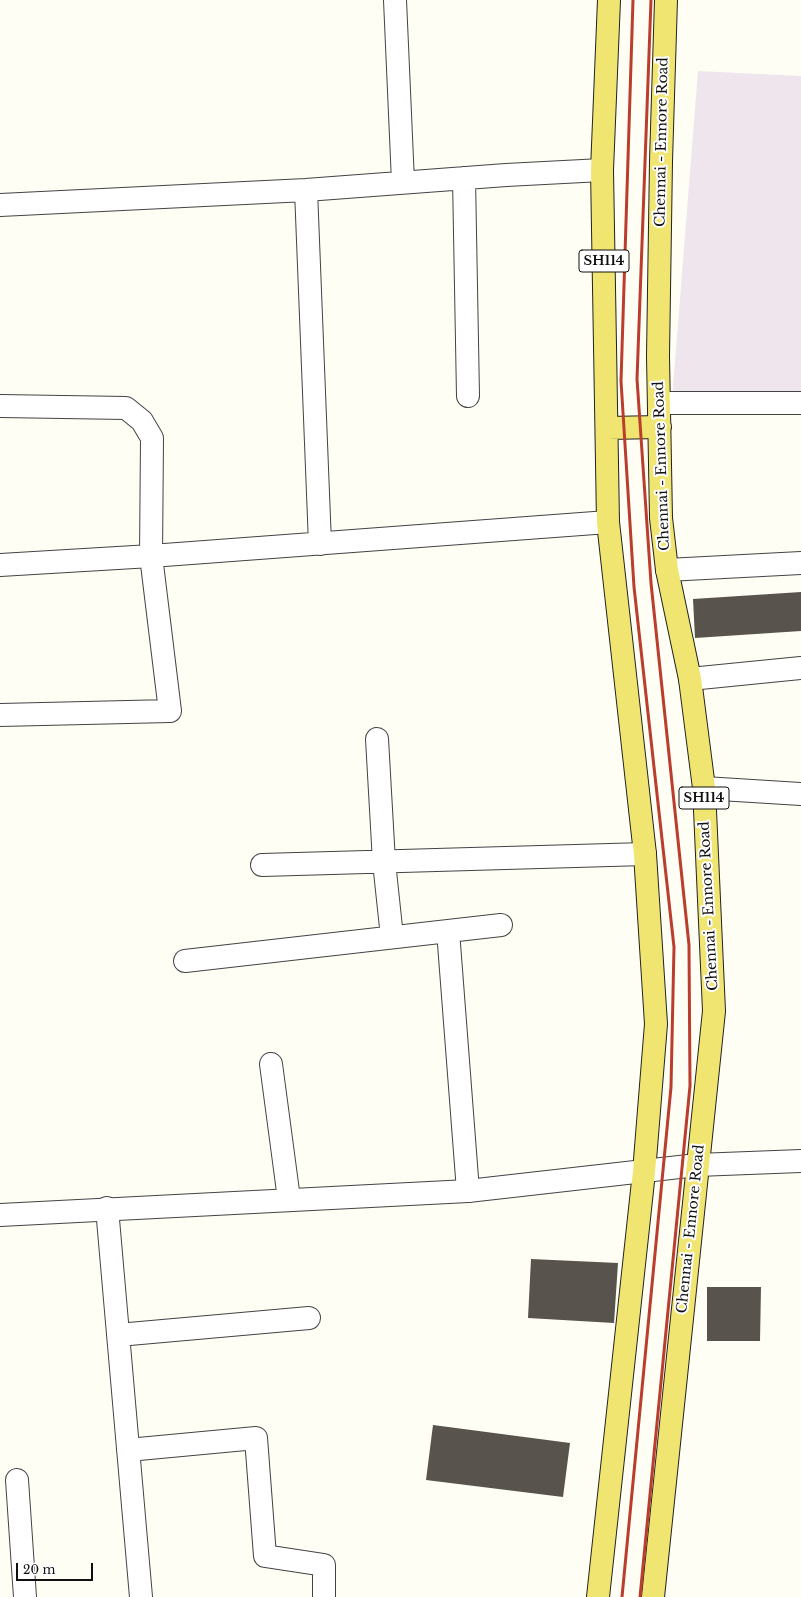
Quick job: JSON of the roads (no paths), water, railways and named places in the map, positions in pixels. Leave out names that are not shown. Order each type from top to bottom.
[{"type":"main road","name":"SH114","points":[[598,1597],[644,1172],[656,1024],[645,854],[608,522],[602,170],[609,0]]},
{"type":"main road","name":"Chennai - Ennore Road","points":[[653,1597],[714,1011],[704,788],[690,679],[667,570],[661,518],[659,403],[661,161],[666,0]]},
{"type":"main road","points":[[607,428],[660,427]]},
{"type":"street","points":[[395,0],[403,182]]},
{"type":"street","points":[[0,205],[306,190],[403,182],[602,170]]},
{"type":"street","points":[[464,178],[468,396]]},
{"type":"street","points":[[306,190],[320,544]]},
{"type":"street","points":[[659,403],[801,403]]},
{"type":"street","points":[[0,406],[126,408],[142,420],[152,438],[151,556],[170,711],[0,715]]},
{"type":"street","points":[[0,565],[151,556],[608,522]]},
{"type":"street","points":[[667,570],[801,563]]},
{"type":"street","points":[[690,679],[801,668]]},
{"type":"street","points":[[377,739],[384,862],[392,937]]},
{"type":"street","points":[[704,788],[801,794]]},
{"type":"street","points":[[262,865],[645,854]]},
{"type":"street","points":[[185,961],[500,925]]},
{"type":"street","points":[[448,931],[468,1191]]},
{"type":"street","points":[[271,1064],[289,1199]]},
{"type":"street","points":[[0,1215],[107,1208],[468,1191],[697,1166],[801,1161]]},
{"type":"street","points":[[107,1208],[141,1597]]},
{"type":"street","points":[[118,1335],[309,1318]]},
{"type":"street","points":[[128,1450],[256,1438],[265,1556],[324,1565],[324,1597]]},
{"type":"street","points":[[17,1480],[25,1597]]},
{"type":"railway","points":[[622,1597],[671,1087],[674,947],[634,587],[621,381],[633,0]]},
{"type":"railway","points":[[640,1597],[690,1086],[689,945],[651,583],[637,379],[651,0]]}]
